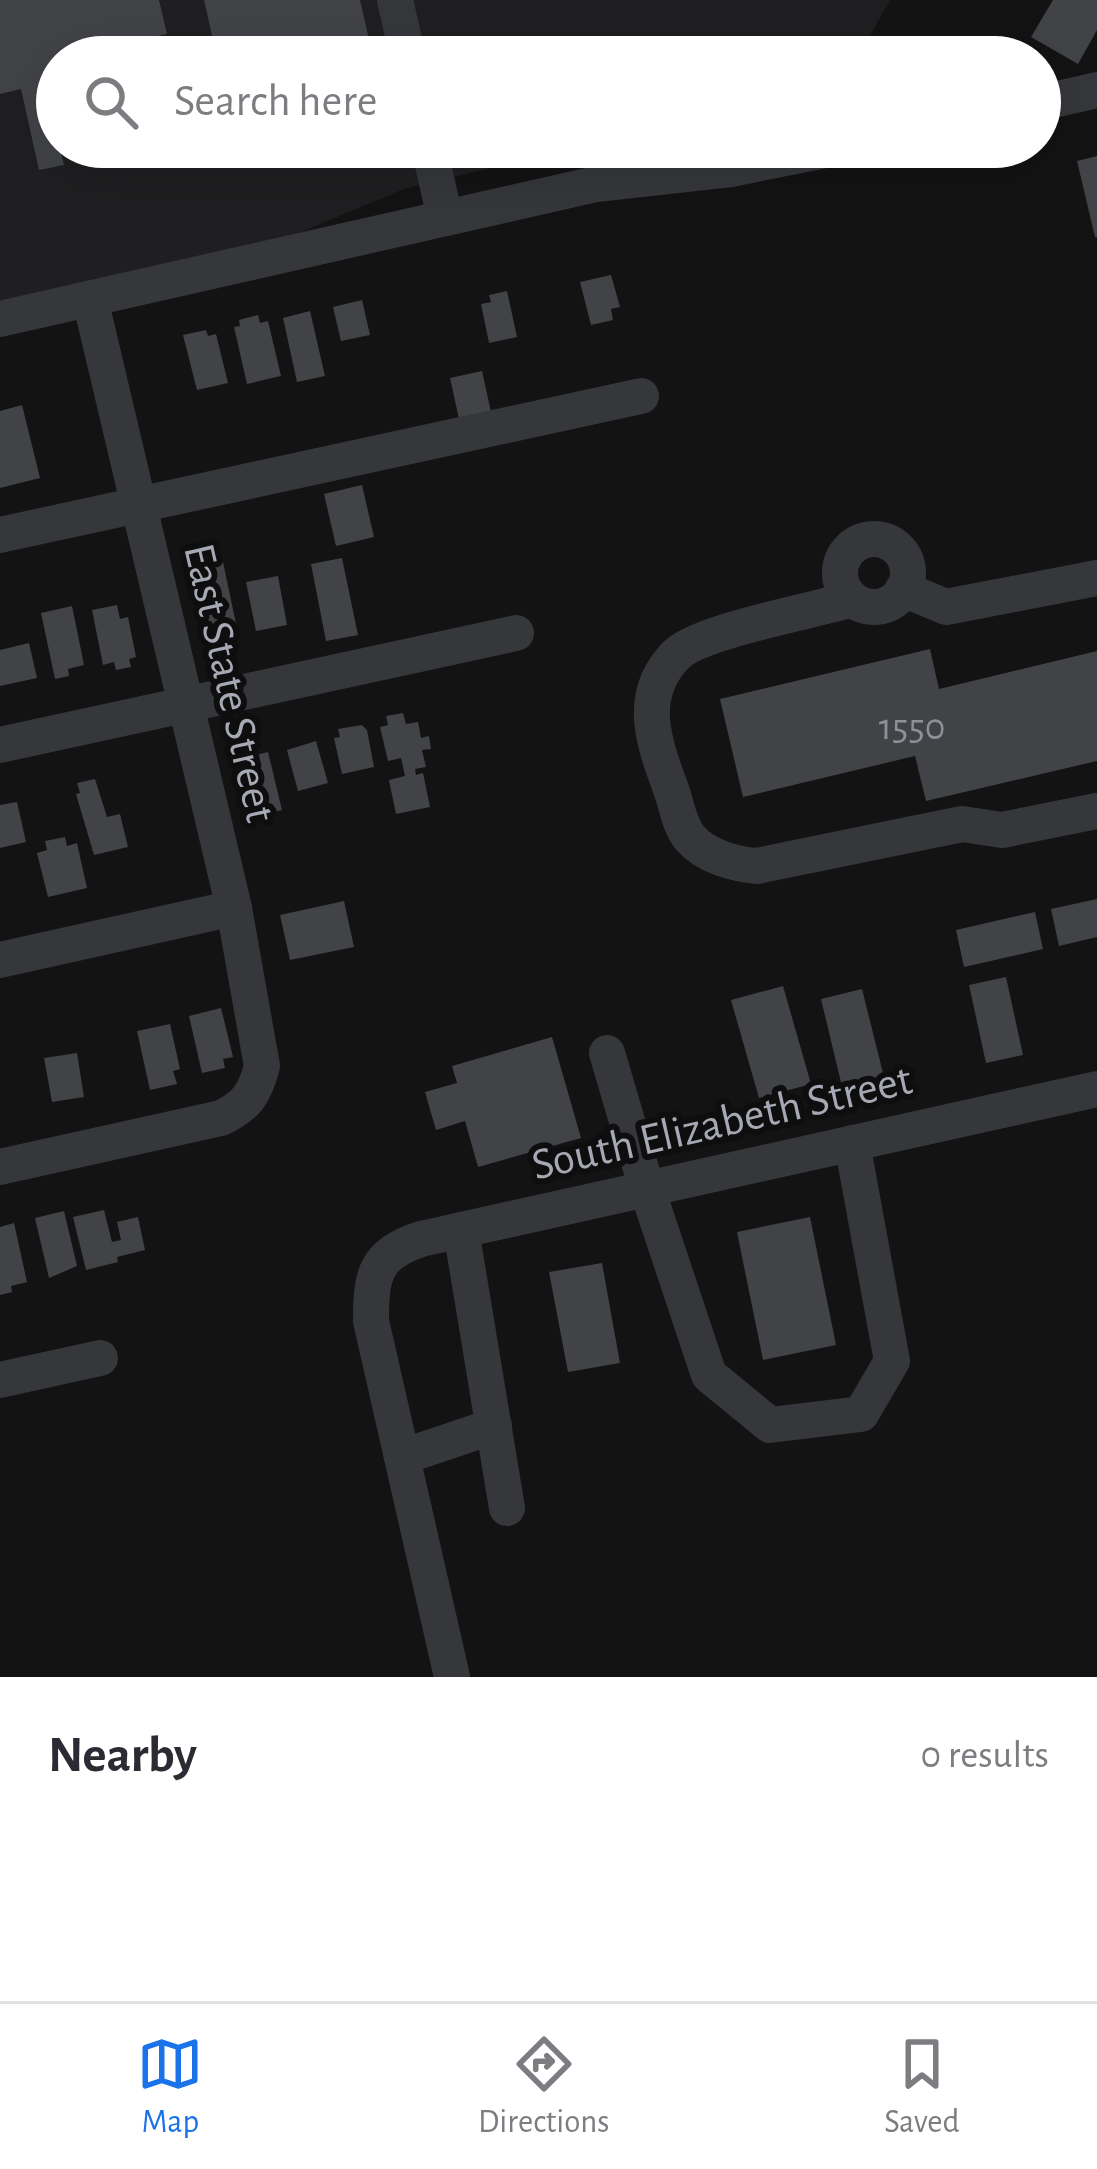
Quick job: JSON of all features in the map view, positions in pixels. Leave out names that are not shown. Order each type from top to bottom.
[{"type":"street","points":[[395,0],[403,36]]},
{"type":"street","points":[[1061,98],[1097,90]]},
{"type":"street","points":[[434,168],[445,218]]},
{"type":"street","points":[[0,319],[596,184],[735,168]]},
{"type":"street","name":"East State Street","points":[[0,1167],[220,1118],[242,1108],[256,1090],[262,1066],[234,908],[90,298]]},
{"type":"street","points":[[0,536],[641,396]]},
{"type":"street","points":[[881,539],[900,551],[908,572],[903,589],[884,605],[852,599],[840,580],[849,549],[881,539]]},
{"type":"street","points":[[903,589],[946,608],[1097,578]]},
{"type":"street","points":[[852,599],[691,644],[666,666],[650,707],[652,735],[685,830],[698,845],[737,865],[757,866],[962,824],[1001,830],[1097,812]]},
{"type":"street","points":[[0,745],[516,633]]},
{"type":"street","points":[[0,960],[234,908]]},
{"type":"street","points":[[608,1053],[647,1189],[710,1376],[770,1425],[861,1414],[892,1361],[852,1143]]},
{"type":"street","name":"South Elizabeth Street","points":[[402,1457],[371,1321],[371,1283],[398,1246],[1097,1089]]},
{"type":"street","points":[[461,1230],[508,1508]]},
{"type":"street","points":[[0,1380],[100,1358]]},
{"type":"street","points":[[452,1677],[402,1457],[494,1426]]},
{"type":"shaded area","points":[[0,0],[890,0],[870,36],[36,36],[36,168],[491,168],[404,189],[275,243],[0,304]]},
{"type":"building","points":[[0,0],[159,0],[167,34],[36,36],[36,156],[21,89],[0,94]]},
{"type":"building","points":[[204,0],[360,0],[368,36],[212,36]]},
{"type":"building","points":[[1053,0],[1097,0],[1097,30],[1078,64],[1061,54],[1061,36],[1032,36]]},
{"type":"building","points":[[1097,156],[1097,237],[1095,237],[1077,161]]},
{"type":"building","points":[[611,275],[620,307],[611,309],[613,320],[591,325],[580,282]]},
{"type":"building","points":[[507,291],[517,337],[489,343],[481,304],[491,302],[489,295]]},
{"type":"building","points":[[362,300],[370,335],[341,341],[333,307]]},
{"type":"building","points":[[310,311],[325,376],[297,382],[283,318]]},
{"type":"building","points":[[258,315],[260,323],[268,321],[281,376],[247,384],[234,327],[240,326],[239,320]]},
{"type":"building","points":[[206,330],[208,336],[216,334],[228,383],[197,390],[183,335]]},
{"type":"building","points":[[482,371],[491,412],[459,419],[450,378]]},
{"type":"building","points":[[22,405],[40,478],[0,488],[0,411]]},
{"type":"building","points":[[362,485],[374,537],[336,546],[324,494]]},
{"type":"building","points":[[342,558],[358,635],[326,641],[311,564]]},
{"type":"building","points":[[223,562],[239,638],[211,644],[195,568]]},
{"type":"building","points":[[278,576],[287,625],[256,631],[246,582]]},
{"type":"building","points":[[117,605],[120,619],[128,617],[136,657],[129,659],[131,667],[116,670],[114,662],[103,665],[92,610]]},
{"type":"building","points":[[72,606],[84,665],[55,679],[41,613]]},
{"type":"building","points":[[29,643],[37,678],[0,686],[0,650]]},
{"type":"building","points":[[930,649],[939,689],[1097,651],[1097,761],[926,801],[915,756],[743,797],[720,699]]},
{"type":"building","points":[[403,713],[406,724],[418,722],[421,738],[429,736],[431,749],[422,750],[426,767],[415,769],[416,775],[423,773],[430,807],[396,814],[389,780],[405,776],[401,758],[388,761],[380,727],[388,725],[386,716]]},
{"type":"building","points":[[362,725],[374,767],[342,774],[334,738],[340,737],[338,729]]},
{"type":"building","points":[[316,741],[328,783],[298,791],[287,750]]},
{"type":"building","points":[[268,752],[282,810],[250,818],[236,760]]},
{"type":"building","points":[[95,779],[107,817],[120,814],[128,847],[94,855],[76,794],[80,793],[77,783]]},
{"type":"building","points":[[17,802],[26,842],[0,848],[0,805]]},
{"type":"building","points":[[65,837],[67,846],[77,843],[87,888],[48,897],[37,853],[47,850],[45,841]]},
{"type":"building","points":[[1097,899],[1097,937],[1059,946],[1051,909]]},
{"type":"building","points":[[344,901],[354,947],[290,960],[280,915]]},
{"type":"building","points":[[1035,912],[1043,949],[964,967],[956,930]]},
{"type":"building","points":[[1006,977],[1023,1055],[986,1063],[969,985]]},
{"type":"building","points":[[783,986],[811,1084],[759,1098],[731,1000]]},
{"type":"building","points":[[862,989],[887,1089],[845,1099],[821,999]]},
{"type":"building","points":[[221,1008],[233,1057],[223,1059],[225,1068],[202,1073],[189,1016]]},
{"type":"building","points":[[170,1024],[180,1069],[173,1071],[177,1084],[150,1090],[137,1031]]},
{"type":"building","points":[[552,1037],[581,1138],[478,1167],[465,1121],[436,1130],[425,1092],[457,1083],[452,1066]]},
{"type":"building","points":[[77,1053],[84,1097],[52,1102],[44,1058]]},
{"type":"building","points":[[104,1210],[112,1242],[121,1240],[117,1222],[138,1217],[145,1250],[86,1270],[73,1217]]},
{"type":"building","points":[[64,1211],[77,1266],[49,1278],[35,1218]]},
{"type":"building","points":[[810,1217],[836,1345],[763,1360],[737,1232]]},
{"type":"building","points":[[14,1223],[27,1282],[0,1295],[0,1227]]},
{"type":"building","points":[[602,1263],[620,1363],[568,1372],[549,1272]]}]
